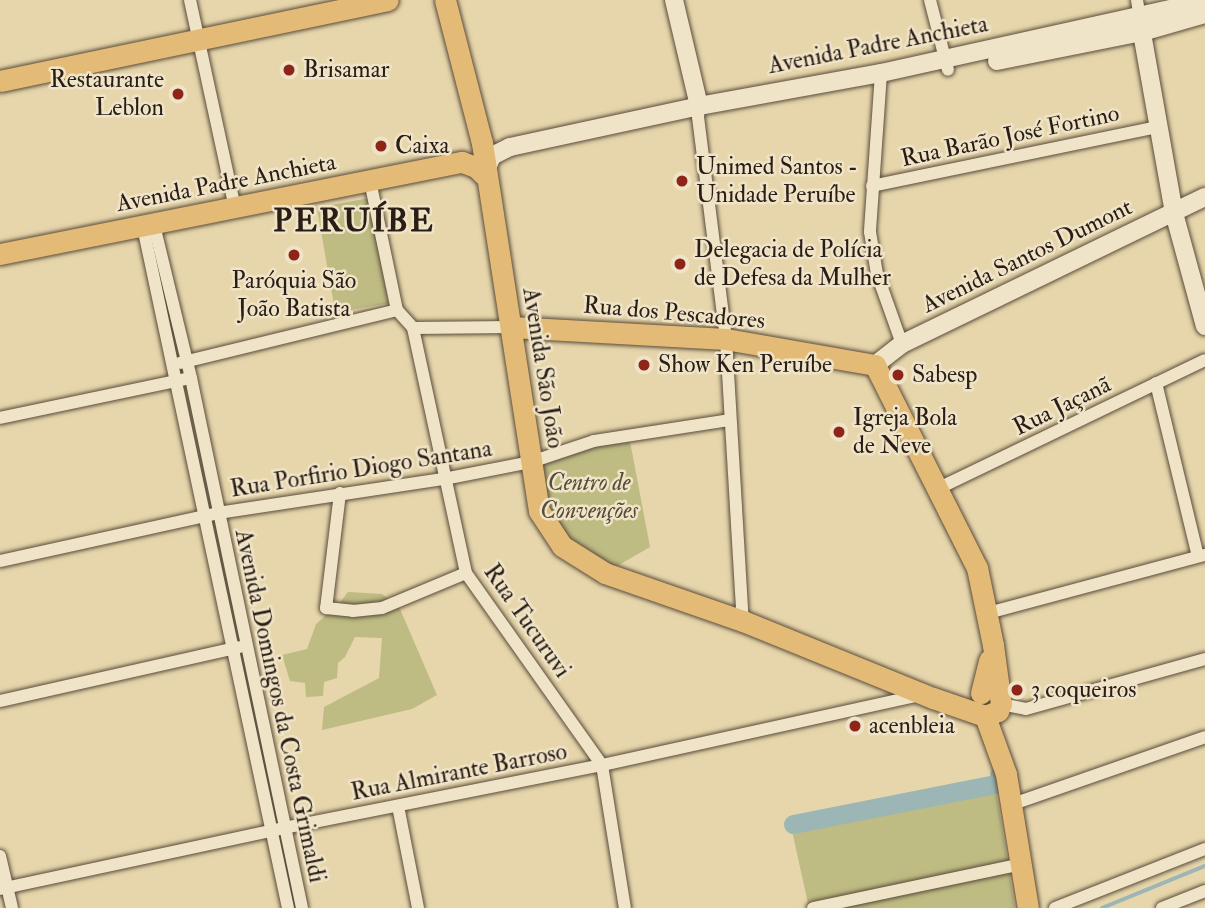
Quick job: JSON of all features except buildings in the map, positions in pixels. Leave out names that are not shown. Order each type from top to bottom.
[{"type":"main road","points":[[0,81],[388,0]]},
{"type":"main road","name":"Avenida São João","points":[[445,0],[480,136],[484,175],[539,511],[562,546],[605,573],[743,621],[929,696],[989,704]]},
{"type":"main road","points":[[674,0],[694,112]]},
{"type":"main road","name":"Avenida Padre Anchieta","points":[[484,175],[492,156],[510,147],[946,65],[1205,1]]},
{"type":"main road","name":"Avenida Padre Anchieta","points":[[1140,17],[1205,14]]},
{"type":"main road","points":[[1140,17],[1174,213],[1205,326]]},
{"type":"main road","points":[[480,136],[462,162],[476,167],[484,175]]},
{"type":"main road","name":"Avenida Padre Anchieta","points":[[0,254],[462,162]]},
{"type":"main road","name":"Avenida Santos Dumont","points":[[874,365],[902,344],[1205,197]]},
{"type":"main road","name":"Rua dos Pescadores","points":[[510,327],[726,339],[874,365]]},
{"type":"main road","points":[[874,365],[976,568],[993,645],[989,704],[1013,804],[1028,908]]},
{"type":"street","points":[[190,0],[234,208]]},
{"type":"street","points":[[930,0],[946,65]]},
{"type":"street","points":[[881,78],[870,232],[877,274],[902,344]]},
{"type":"street","points":[[694,112],[726,339],[743,621]]},
{"type":"street","name":"Rua Barão José Fortino","points":[[872,186],[1157,127]]},
{"type":"street","points":[[370,181],[397,310],[413,328],[510,327]]},
{"type":"street","name":"Avenida Domingos da Costa Grimaldi","points":[[149,226],[191,378],[218,513],[239,647]]},
{"type":"street","name":"Avenida Domingos da Costa Grimaldi","points":[[149,226],[173,364],[204,516],[239,647],[278,829],[302,908]]},
{"type":"street","points":[[173,364],[397,310]]},
{"type":"street","name":"Rua Tucuruvi","points":[[413,328],[466,573],[602,765],[625,908]]},
{"type":"street","name":"Rua Jaçanã","points":[[937,489],[1205,360]]},
{"type":"street","points":[[0,418],[191,378]]},
{"type":"street","points":[[988,613],[1202,555],[1156,383]]},
{"type":"street","name":"Rua Porfirio Diogo Santana","points":[[0,561],[218,513],[444,479],[531,462],[594,441],[729,420]]},
{"type":"street","points":[[340,493],[326,608],[353,611],[382,608],[466,573]]},
{"type":"street","points":[[0,701],[239,647]]},
{"type":"street","points":[[989,704],[1027,709],[1205,659]]},
{"type":"street","name":"Rua Almirante Barroso","points":[[4,888],[929,696]]},
{"type":"street","points":[[1013,804],[1205,737]]},
{"type":"street","points":[[398,806],[418,908]]},
{"type":"street","name":"Avenida Domingos da Costa Grimaldi","points":[[278,829],[288,908]]},
{"type":"street","points":[[1055,908],[1205,849]]},
{"type":"street","points":[[0,856],[4,888],[12,908]]},
{"type":"street","points":[[813,908],[869,902],[1021,864]]},
{"type":"street","points":[[1162,908],[1205,891]]},
{"type":"green space","points":[[370,198],[389,303],[335,313],[317,207]]},
{"type":"green space","name":"Centro de Convenções","points":[[629,436],[650,547],[605,573],[562,546],[531,462]]},
{"type":"green space","points":[[348,592],[382,594],[400,609],[437,695],[412,709],[322,730],[324,707],[379,678],[382,638],[355,637],[345,657],[338,663],[337,678],[324,682],[323,696],[306,697],[305,683],[290,681],[282,655],[307,649],[316,624],[339,604]]},
{"type":"green space","points":[[995,784],[1015,908],[809,908],[789,817]]},
{"type":"waterway","points":[[793,824],[1000,783],[999,775]]},
{"type":"waterway","points":[[1102,908],[1205,866]]},
{"type":"place","name":"Brisamar","points":[[289,70]]},
{"type":"place","name":"Restaurante Leblon","points":[[178,94]]},
{"type":"place","name":"Caixa","points":[[381,146]]},
{"type":"place","name":"Unimed Santos - Unidade Peruíbe","points":[[682,181]]},
{"type":"place","name":"Paróquia São João Batista","points":[[294,255]]},
{"type":"place","name":"Delegacia de Polícia de Defesa da Mulher","points":[[680,264]]},
{"type":"place","name":"Show Ken Peruíbe","points":[[644,365]]},
{"type":"place","name":"Sabesp","points":[[898,375]]},
{"type":"place","name":"Igreja Bola de Neve","points":[[839,432]]},
{"type":"place","name":"3 coqueiros","points":[[1017,690]]},
{"type":"place","name":"acenbleia","points":[[855,726]]},
{"type":"district","name":"PERUÍBE","points":[[354,221]]}]
